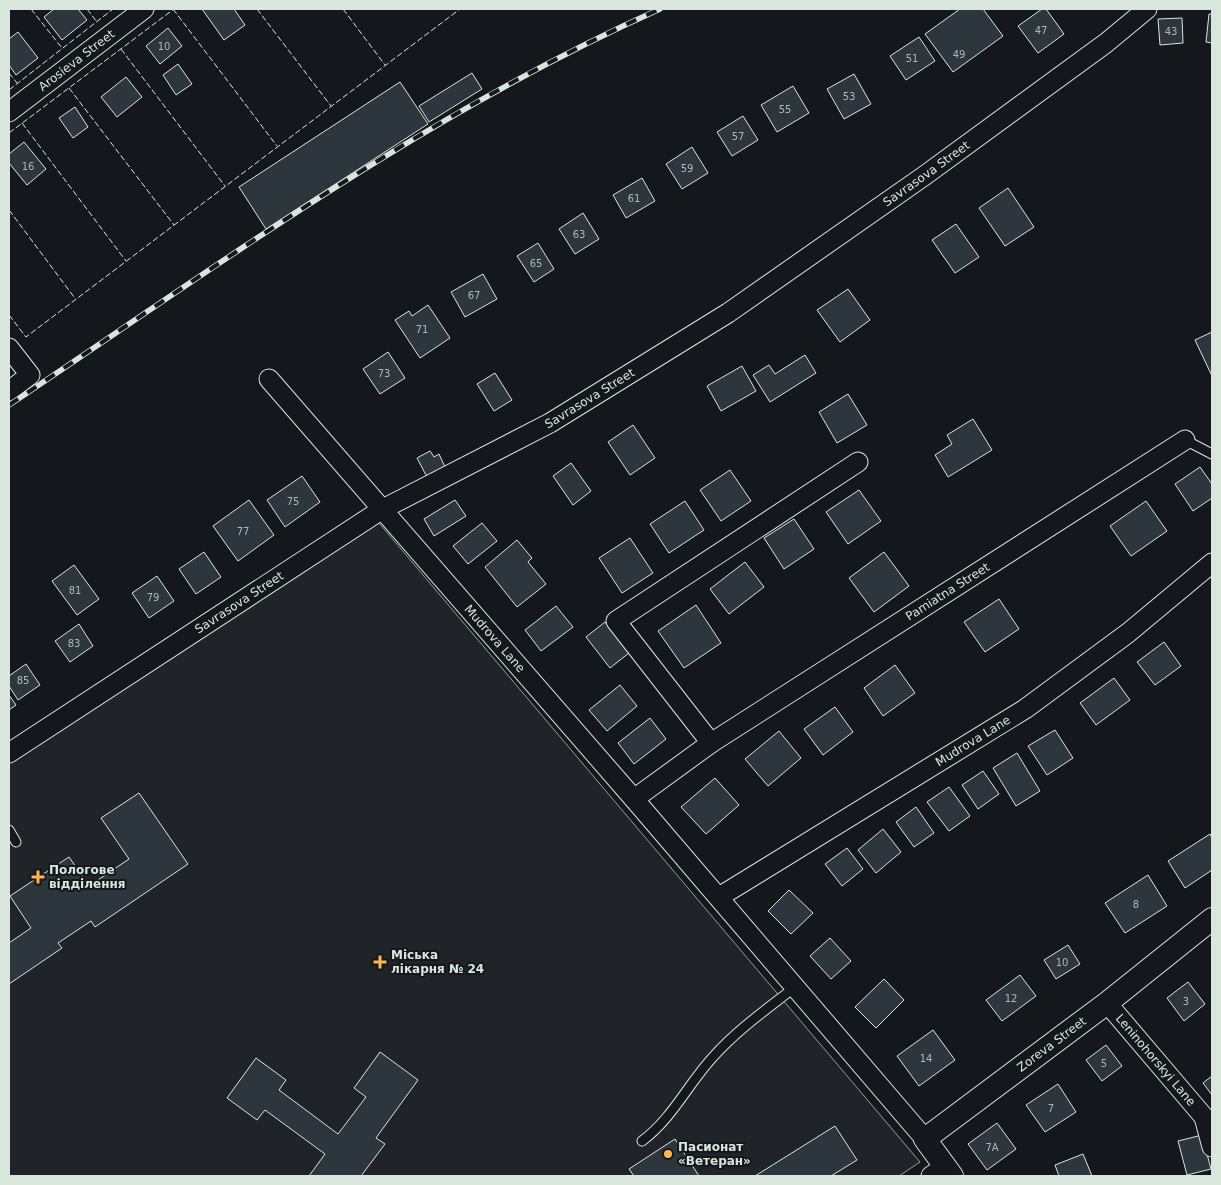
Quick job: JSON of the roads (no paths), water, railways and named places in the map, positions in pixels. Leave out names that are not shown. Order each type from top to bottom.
[{"type":"street","name":"Arosieva Street","points":[[9,112],[144,9]]},
{"type":"street","name":"Savrasova Street","points":[[9,753],[381,510],[550,423],[728,313],[924,176],[1106,43],[1147,9]]},
{"type":"street","points":[[9,348],[30,376],[9,391]]},
{"type":"street","name":"Mudrova Lane","points":[[269,379],[719,897],[925,1139]]},
{"type":"street","name":"Pamiatna Street","points":[[634,799],[711,743],[1185,440]]},
{"type":"street","points":[[711,743],[616,621],[858,462]]},
{"type":"street","name":"Mudrova Lane","points":[[719,897],[1025,709],[1128,633],[1212,563]]},
{"type":"street","name":"Zoreva Street","points":[[925,1139],[1107,1003],[1212,919]]},
{"type":"street","name":"Leninohorskyi Lane","points":[[1107,1003],[1204,1117],[1212,1147]]},
{"type":"street","points":[[925,1139],[943,1173]]},
{"type":"lane","points":[[1185,440],[1212,454]]},
{"type":"lane","points":[[9,830],[16,842]]},
{"type":"lane","points":[[642,1141],[660,1128],[714,1056],[756,1017],[795,987]]},
{"type":"railway","points":[[9,405],[246,245],[407,143],[490,95],[574,50],[660,9]]},
{"type":"place","name":"Пологове відділення","points":[[38,877]]},
{"type":"place","name":"Міська лікарня № 24","points":[[380,962]]},
{"type":"place","name":"Пасионат «Ветеран»","points":[[668,1154]]}]
